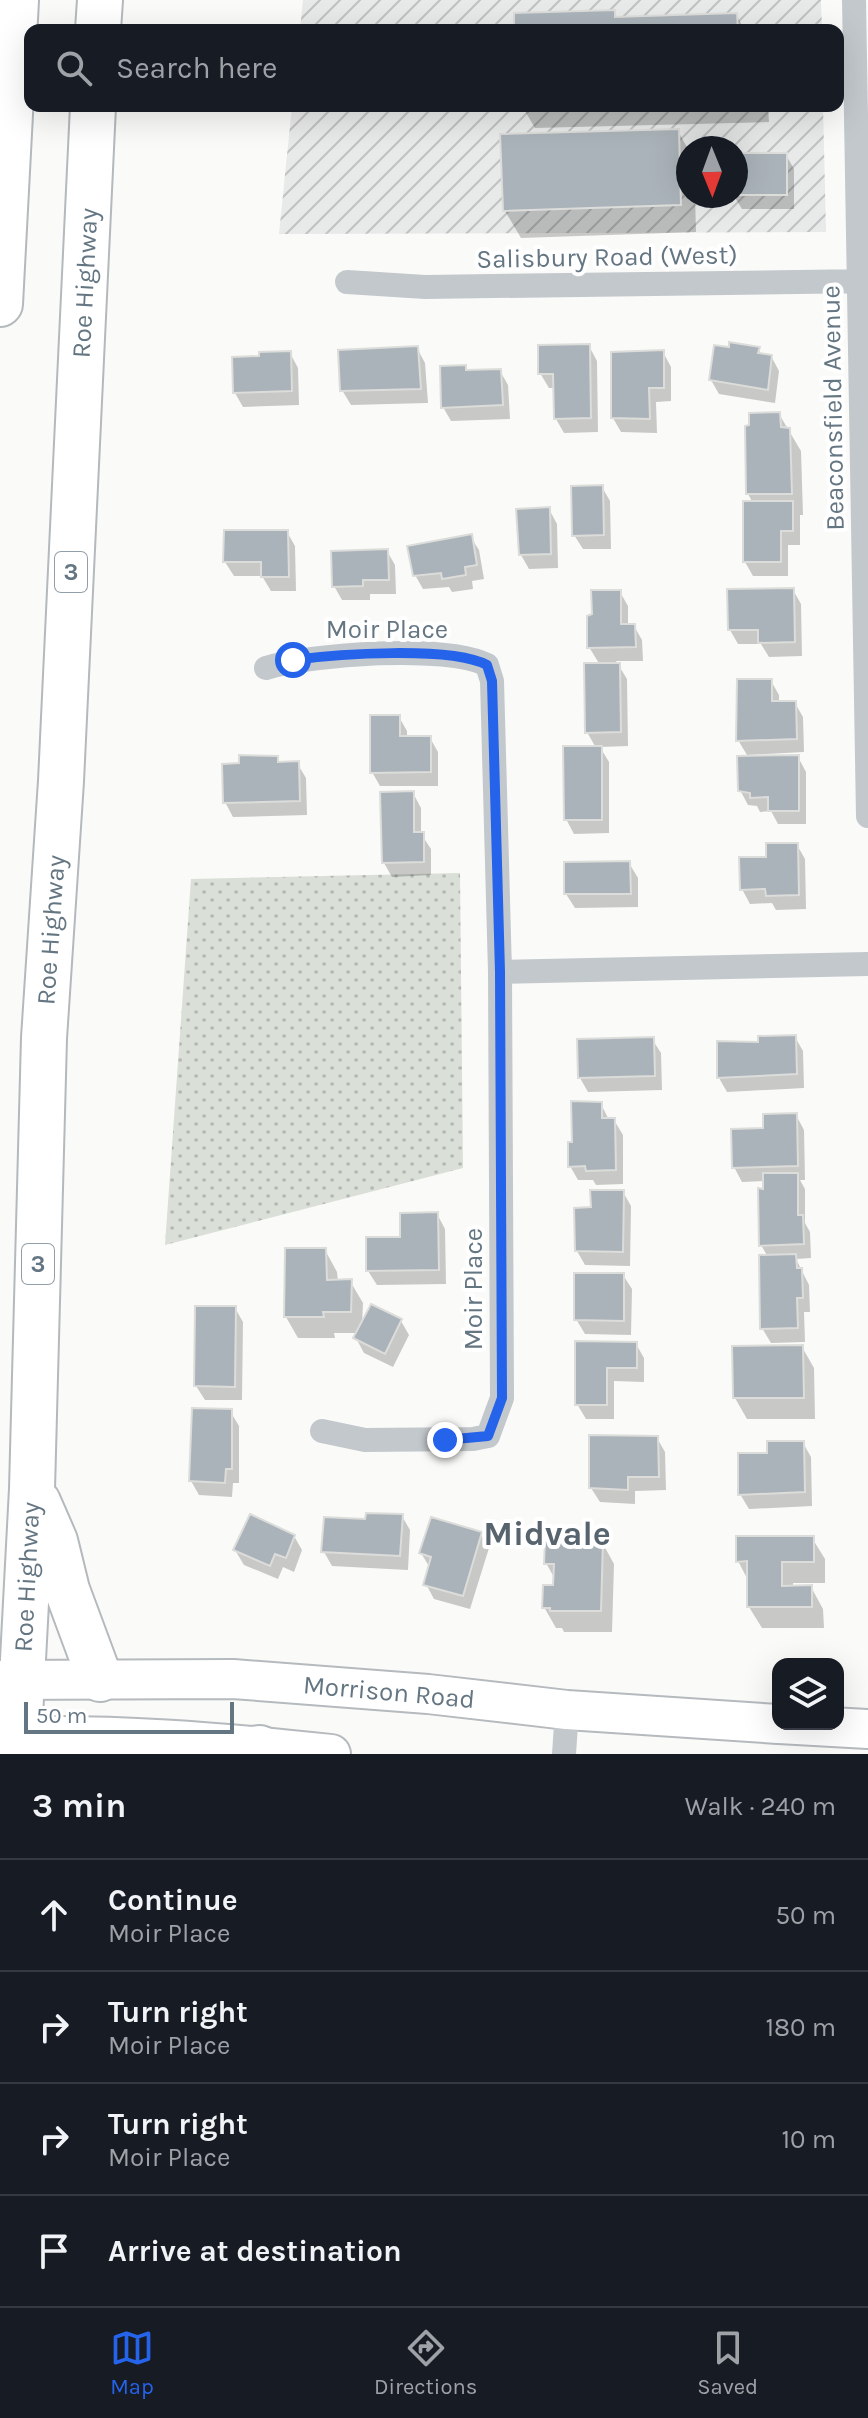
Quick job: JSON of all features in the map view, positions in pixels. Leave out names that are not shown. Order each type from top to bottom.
[{"type":"highway","points":[[0,304],[16,0]]},
{"type":"highway","points":[[98,24],[100,0]]},
{"type":"highway","name":"Roe Highway","points":[[12,1743],[11,1680],[32,1489],[44,1038],[61,781],[93,112]]},
{"type":"highway","points":[[32,1489],[55,1541],[67,1590],[100,1679]]},
{"type":"main road","name":"Morrison Road","points":[[11,1680],[233,1679],[338,1685],[567,1710],[772,1724]]},
{"type":"main road","name":"Morrison Road","points":[[844,1728],[868,1729]]},
{"type":"main road","points":[[12,1743],[56,1736],[240,1751],[331,1754]]},
{"type":"street","name":"Beaconsfield Avenue","points":[[854,0],[864,282],[868,816]]},
{"type":"street","name":"Salisbury Road (West)","points":[[347,282],[425,287],[864,282]]},
{"type":"street","name":"Moir Place","points":[[266,668],[317,657],[442,653],[473,658],[487,665],[492,681],[500,972],[502,1398],[488,1436],[365,1440],[322,1431]]},
{"type":"street","points":[[500,972],[868,964]]},
{"type":"street","points":[[564,1754],[567,1710]]},
{"type":"shaded area","points":[[303,0],[821,0],[822,24],[301,24]]},
{"type":"shaded area","points":[[291,112],[823,112],[826,232],[279,234]]},
{"type":"shaded area","points":[[460,873],[463,1168],[165,1245],[191,879]]},
{"type":"building","points":[[615,10],[615,17],[737,13],[738,24],[514,24],[514,13]]},
{"type":"building","points":[[679,129],[679,136],[676,136],[676,205],[503,211],[500,134]]},
{"type":"building","points":[[748,153],[787,153],[787,195],[748,195]]},
{"type":"building","points":[[729,342],[760,347],[758,353],[772,355],[768,390],[709,380],[714,345],[729,347]]},
{"type":"building","points":[[590,344],[591,418],[554,419],[553,374],[538,374],[538,345]]},
{"type":"building","points":[[418,346],[421,389],[340,391],[338,350]]},
{"type":"building","points":[[664,350],[664,388],[649,388],[650,419],[611,418],[611,352]]},
{"type":"building","points":[[291,351],[292,391],[233,393],[232,357]]},
{"type":"building","points":[[466,365],[466,370],[501,369],[503,405],[441,408],[440,366]]},
{"type":"building","points":[[780,412],[781,427],[790,428],[792,494],[746,494],[745,426],[749,425],[749,413]]},
{"type":"building","points":[[603,485],[604,535],[572,536],[571,486]]},
{"type":"building","points":[[743,501],[793,501],[793,531],[781,531],[781,562],[743,562]]},
{"type":"building","points":[[550,507],[551,554],[519,555],[516,509]]},
{"type":"building","points":[[224,530],[288,530],[289,577],[261,577],[261,562],[223,562]]},
{"type":"building","points":[[472,534],[477,565],[465,567],[466,575],[442,579],[441,573],[413,576],[407,546]]},
{"type":"building","points":[[388,549],[389,580],[363,580],[363,586],[332,587],[331,551]]},
{"type":"building","points":[[794,588],[795,642],[758,643],[758,630],[728,630],[727,589]]},
{"type":"building","points":[[591,590],[621,590],[621,624],[635,624],[636,647],[587,648],[587,616],[592,614]]},
{"type":"building","points":[[584,663],[620,663],[621,732],[585,733]]},
{"type":"building","points":[[737,679],[772,679],[772,701],[796,701],[797,739],[736,741]]},
{"type":"building","points":[[370,715],[400,715],[400,736],[431,736],[431,772],[370,773]]},
{"type":"building","points":[[563,746],[602,746],[602,820],[564,820]]},
{"type":"building","points":[[239,755],[278,756],[278,762],[299,761],[300,801],[223,803],[222,764],[239,763]]},
{"type":"building","points":[[799,755],[799,811],[768,811],[768,797],[750,798],[750,793],[738,791],[737,756]]},
{"type":"building","points":[[414,791],[414,832],[424,832],[424,862],[382,863],[380,792]]},
{"type":"building","points":[[766,843],[798,843],[799,895],[766,896],[765,889],[740,890],[739,857],[766,857]]},
{"type":"building","points":[[630,861],[631,894],[564,894],[564,862]]},
{"type":"building","points":[[796,1035],[797,1074],[717,1078],[717,1041],[758,1042],[758,1036]]},
{"type":"building","points":[[654,1037],[655,1076],[578,1078],[577,1039]]},
{"type":"building","points":[[571,1101],[602,1102],[602,1118],[615,1118],[616,1170],[586,1171],[585,1166],[568,1167],[568,1142],[572,1142]]},
{"type":"building","points":[[797,1113],[798,1166],[732,1168],[731,1129],[763,1128],[763,1114]]},
{"type":"building","points":[[763,1173],[798,1173],[798,1215],[803,1215],[804,1244],[759,1246],[758,1188],[763,1189]]},
{"type":"building","points":[[590,1190],[624,1190],[623,1252],[575,1251],[574,1208],[591,1207]]},
{"type":"building","points":[[438,1212],[439,1270],[366,1271],[366,1237],[400,1237],[400,1213]]},
{"type":"building","points":[[285,1248],[326,1248],[327,1280],[352,1279],[351,1312],[323,1312],[324,1317],[284,1317]]},
{"type":"building","points":[[796,1254],[797,1268],[802,1268],[803,1298],[797,1298],[798,1328],[760,1329],[759,1255]]},
{"type":"building","points":[[574,1273],[624,1273],[624,1321],[574,1320]]},
{"type":"building","points":[[371,1304],[402,1319],[385,1354],[353,1338]]},
{"type":"building","points":[[195,1306],[236,1306],[235,1387],[194,1386]]},
{"type":"building","points":[[575,1341],[637,1342],[637,1368],[607,1368],[607,1405],[575,1405]]},
{"type":"building","points":[[803,1345],[804,1398],[733,1398],[732,1346]]},
{"type":"building","points":[[192,1408],[232,1409],[232,1469],[226,1469],[225,1483],[189,1481]]},
{"type":"building","points":[[589,1435],[658,1436],[659,1477],[628,1477],[628,1490],[589,1488]]},
{"type":"building","points":[[767,1441],[804,1441],[805,1492],[738,1495],[738,1453],[767,1453]]},
{"type":"building","points":[[366,1513],[403,1514],[400,1556],[321,1552],[324,1517],[365,1519]]},
{"type":"building","points":[[250,1514],[295,1535],[286,1558],[275,1554],[270,1566],[233,1550]]},
{"type":"building","points":[[431,1517],[482,1532],[463,1596],[423,1585],[431,1557],[419,1553]]},
{"type":"building","points":[[736,1536],[814,1536],[814,1562],[782,1562],[782,1586],[812,1585],[812,1607],[747,1607],[747,1561],[736,1562]]},
{"type":"building","points":[[545,1539],[603,1540],[601,1611],[550,1611],[550,1608],[542,1608],[543,1585],[553,1585],[554,1564],[544,1564]]},
{"type":"district","name":"Midvale","points":[[547,1534]]},
{"type":"route","points":[[293,660],[442,653],[473,658],[487,665],[492,681],[500,972],[502,1398],[488,1436],[445,1440]]}]
